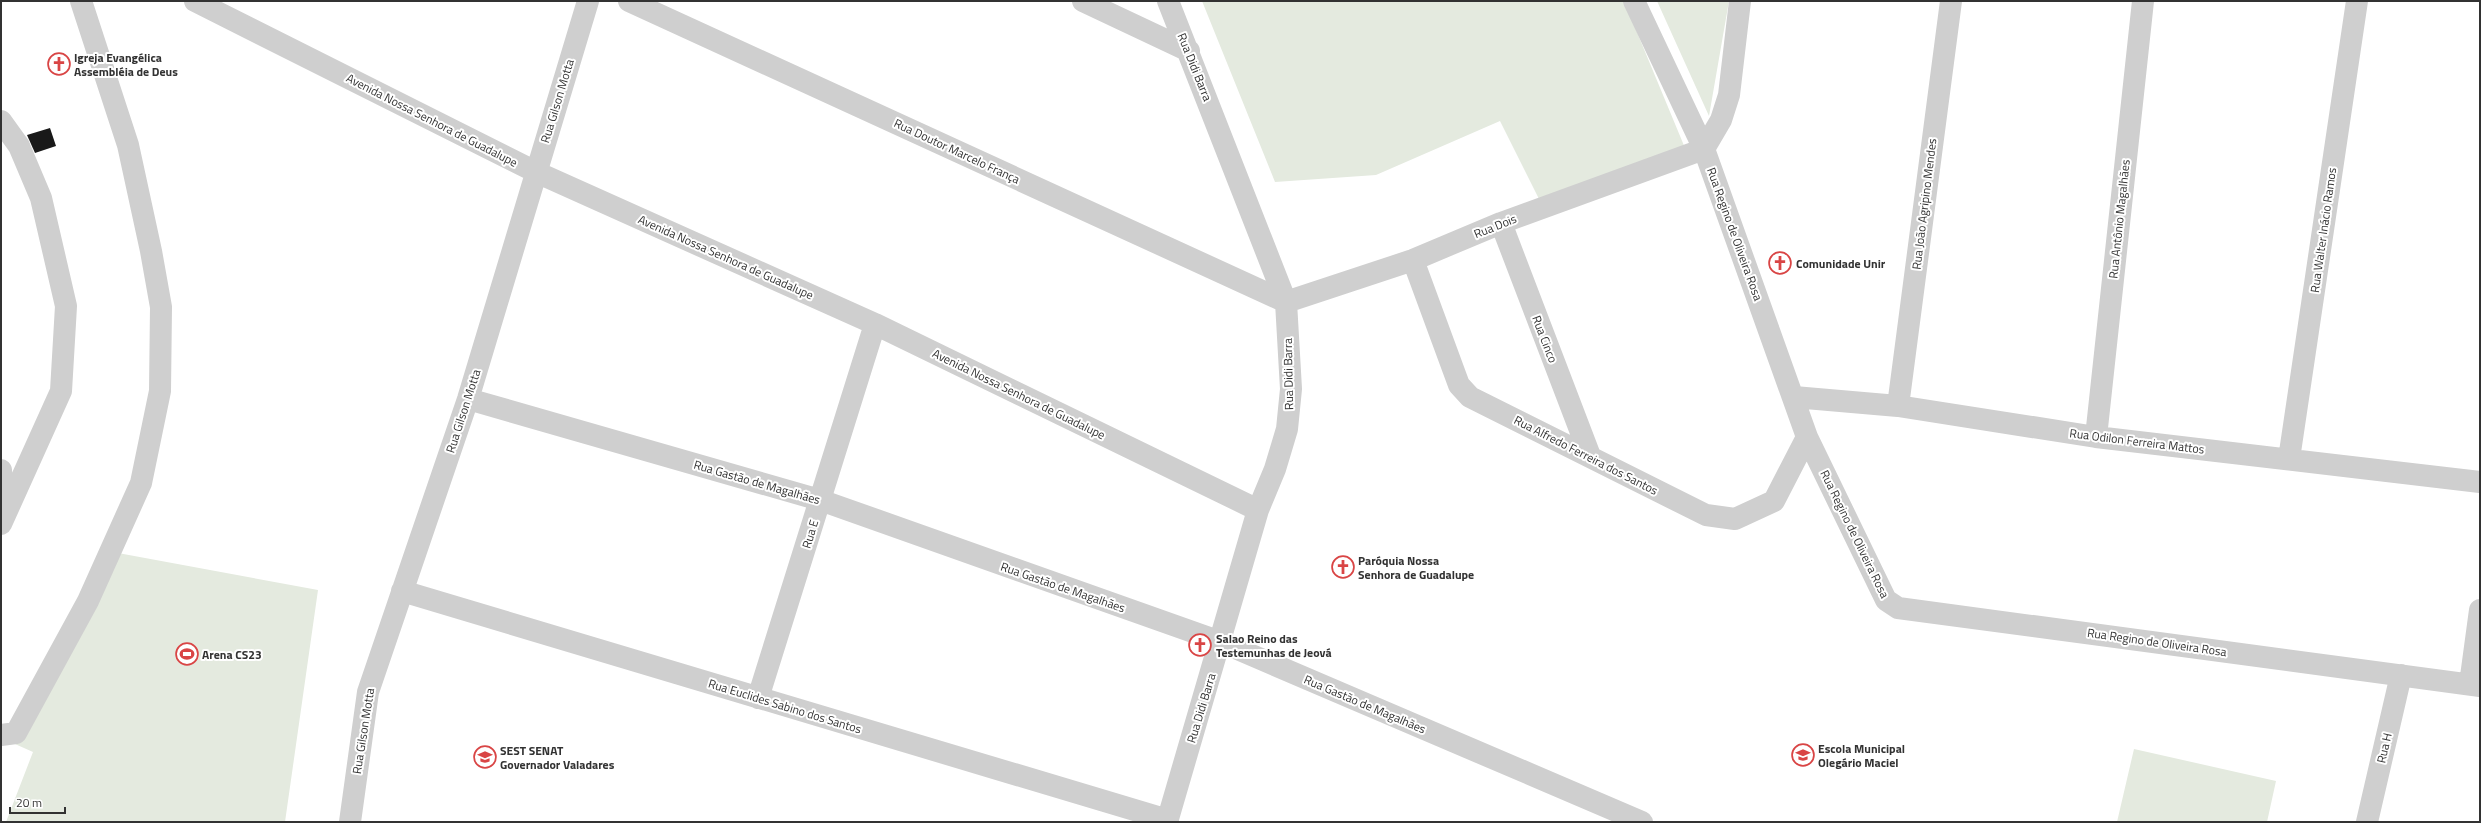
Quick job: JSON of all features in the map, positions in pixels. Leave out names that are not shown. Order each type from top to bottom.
[{"type":"street","points":[[9,734],[88,601],[141,483],[160,391],[162,307],[151,251],[128,145],[81,1]]},
{"type":"street","name":"Avenida Nossa Senhora de Guadalupe","points":[[194,1],[536,172],[875,324],[1258,510]]},
{"type":"street","name":"Rua Gilson Motta","points":[[350,822],[368,692],[468,399],[588,1]]},
{"type":"street","name":"Rua Doutor Marcelo França","points":[[629,1],[1286,302]]},
{"type":"street","points":[[1083,1],[1189,51]]},
{"type":"street","name":"Rua Didi Barra","points":[[1167,821],[1221,642],[1258,510],[1275,469],[1287,429],[1291,389],[1286,302],[1189,51],[1168,1]]},
{"type":"street","name":"Rua Regino de Oliveira Rosa","points":[[1634,1],[1704,149],[1808,437],[1886,600],[1898,608],[2475,685]]},
{"type":"street","points":[[1704,149],[1721,120],[1730,95],[1740,1]]},
{"type":"street","name":"Rua João Agripino Mendes","points":[[1898,406],[1951,1]]},
{"type":"street","name":"Rua Antônio Magalhães","points":[[2096,438],[2143,1]]},
{"type":"street","name":"Rua Walter Inácio Ramos","points":[[2289,459],[2357,1]]},
{"type":"street","points":[[1,121],[19,146],[41,198],[66,306],[61,391],[2,520]]},
{"type":"street","name":"Rua Dois","points":[[1286,302],[1413,260],[1501,223],[1704,149]]},
{"type":"street","name":"Rua Cinco","points":[[1501,223],[1590,456]]},
{"type":"street","name":"Rua Alfredo Ferreira dos Santos","points":[[1413,260],[1459,385],[1470,397],[1706,515],[1735,519],[1774,501],[1808,437]]},
{"type":"street","name":"Rua E","points":[[758,698],[875,324]]},
{"type":"street","name":"Rua Odilon Ferreira Mattos","points":[[1794,397],[1898,406],[2096,438],[2480,482]]},
{"type":"street","name":"Rua Gastão de Magalhães","points":[[468,399],[820,500],[1221,642],[1642,822]]},
{"type":"street","points":[[1,470],[2,520]]},
{"type":"street","name":"Rua Euclides Sabino dos Santos","points":[[402,590],[1167,821]]},
{"type":"street","points":[[2475,685],[2480,610]]},
{"type":"street","name":"Rua H","points":[[2367,822],[2401,675]]},
{"type":"shaded area","points":[[1202,1],[1624,1],[1685,148],[1539,199],[1500,121],[1376,175],[1275,182]]},
{"type":"shaded area","points":[[1657,1],[1729,1],[1709,116]]},
{"type":"shaded area","name":"Arena CS23","points":[[118,553],[318,590],[285,822],[6,822],[33,752],[15,744]]},
{"type":"shaded area","points":[[2134,749],[2276,781],[2267,822],[2117,822]]},
{"type":"building","points":[[50,128],[56,146],[35,153],[27,135]]},
{"type":"place","name":"Igreja Evangélica Assembléia de Deus","points":[[59,64]]},
{"type":"place","name":"Comunidade Unir","points":[[1780,263]]},
{"type":"place","name":"Paróquia Nossa Senhora de Guadalupe","points":[[1343,567]]},
{"type":"place","name":"Salao Reino das Testemunhas de Jeová","points":[[1200,645]]},
{"type":"place","name":"Arena CS23","points":[[187,654]]},
{"type":"place","name":"Escola Municipal Olegário Maciel","points":[[1803,755]]},
{"type":"place","name":"SEST SENAT Governador Valadares","points":[[485,757]]}]
